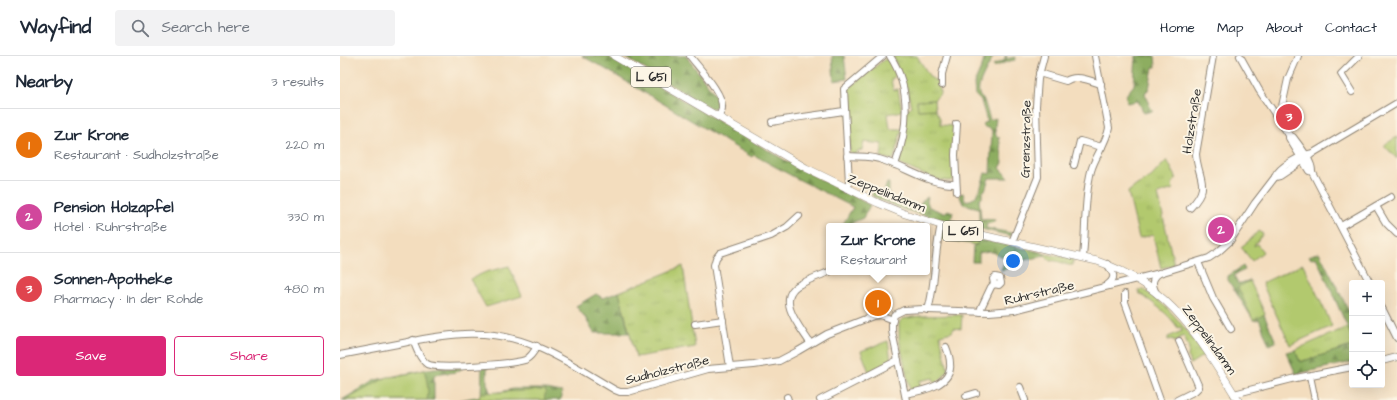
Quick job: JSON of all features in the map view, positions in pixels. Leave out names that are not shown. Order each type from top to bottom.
[{"type":"main road","name":"Zeppelindamm","points":[[614,56],[806,168],[847,189],[904,214],[941,225],[1083,257],[1107,264],[1135,278],[1157,294],[1183,319],[1236,397]]},
{"type":"street","points":[[690,56],[719,94],[722,109],[718,117]]},
{"type":"street","points":[[847,189],[849,183],[844,89],[883,56]]},
{"type":"street","points":[[890,56],[902,83],[906,112],[905,131],[895,165]]},
{"type":"street","points":[[942,85],[942,74],[947,56]]},
{"type":"street","name":"Grenzstraße","points":[[1012,242],[1038,177],[1036,106],[1039,74],[1044,56]]},
{"type":"street","points":[[1083,257],[1089,181],[1095,160],[1106,138],[1109,128],[1095,56]]},
{"type":"street","name":"Holzstraße","points":[[1190,208],[1200,196],[1203,188],[1197,166],[1196,154],[1213,56]]},
{"type":"street","points":[[1240,56],[1271,109],[1289,135],[1289,138],[1313,168],[1312,172],[1368,280]]},
{"type":"street","points":[[1279,120],[1288,79],[1298,56]]},
{"type":"street","points":[[1342,74],[1359,56]]},
{"type":"street","points":[[1338,68],[1352,92]]},
{"type":"street","points":[[1039,74],[1066,81],[1078,78],[1101,84]]},
{"type":"street","name":"Ruhrstraße","points":[[893,320],[902,315],[924,312],[928,310],[980,312],[1025,308],[1135,278],[1160,273],[1209,258],[1226,246],[1255,203],[1275,177],[1276,173],[1313,153],[1397,103]]},
{"type":"street","points":[[1271,109],[1281,106]]},
{"type":"street","points":[[772,122],[844,110]]},
{"type":"street","points":[[956,124],[955,155],[957,192]]},
{"type":"street","points":[[1074,165],[1080,141],[1102,147]]},
{"type":"street","points":[[848,156],[873,157],[936,182],[947,185],[956,184]]},
{"type":"street","points":[[1341,226],[1391,197]]},
{"type":"street","points":[[1376,206],[1386,223],[1397,234]]},
{"type":"street","points":[[730,367],[714,265],[717,256],[777,233],[787,227],[799,216]]},
{"type":"street","points":[[928,310],[932,296],[941,225]]},
{"type":"street","points":[[1198,262],[1213,298],[1232,329]]},
{"type":"street","points":[[1106,286],[1112,282],[1113,278],[1113,273],[1107,264]]},
{"type":"street","points":[[810,343],[789,308],[790,296],[796,287],[826,273]]},
{"type":"street","points":[[1157,294],[1152,285],[1154,277],[1160,273]]},
{"type":"street","points":[[980,312],[994,284]]},
{"type":"street","points":[[1125,294],[1125,302],[1160,400]]},
{"type":"street","name":"Sudholzstraße","points":[[340,356],[413,340],[446,335],[474,333],[500,336],[537,346],[564,359],[614,390],[623,392],[634,391],[696,372],[779,361],[827,334],[873,316],[880,314],[893,320]]},
{"type":"street","points":[[1385,314],[1397,338]]},
{"type":"street","points":[[695,324],[723,320]]},
{"type":"street","points":[[893,320],[892,331],[905,397],[934,386],[944,380],[948,374],[951,364],[946,347]]},
{"type":"street","points":[[413,340],[426,364],[436,366],[478,365],[519,361],[530,357],[537,346]]},
{"type":"street","points":[[1177,400],[1195,391],[1199,387],[1179,341]]},
{"type":"street","points":[[1385,360],[1397,357]]},
{"type":"street","points":[[820,400],[898,360]]},
{"type":"street","points":[[1236,397],[1252,389],[1296,378],[1349,368]]},
{"type":"street","points":[[1310,376],[1316,400]]},
{"type":"street","points":[[1020,387],[1025,400]]},
{"type":"green space","points":[[582,56],[607,56],[800,169],[870,205],[863,218],[852,223],[844,223],[853,207],[754,155],[752,157]]},
{"type":"green space","points":[[623,56],[686,56],[714,93],[720,104],[714,108],[709,108]]},
{"type":"green space","points":[[832,56],[844,56],[847,79],[834,81]]},
{"type":"green space","points":[[893,56],[917,56],[930,77],[939,83],[940,94],[934,100],[917,101],[918,110],[935,109],[940,118],[940,125],[955,126],[953,180],[948,181],[934,178],[898,164],[907,109],[911,107],[907,87],[904,86]]},
{"type":"green space","points":[[985,56],[993,56],[979,85],[979,91],[980,96],[984,100],[990,120],[996,118],[996,136],[999,137],[1003,163],[1000,168],[1008,178],[989,178],[985,190],[982,192],[982,198],[979,199],[981,219],[995,220],[994,222],[987,224],[986,228],[1011,233],[1011,236],[902,209],[872,196],[873,189],[878,192],[884,192],[887,183],[889,183],[889,195],[891,200],[919,206],[924,199],[928,197],[927,201],[929,207],[944,213],[948,210],[953,212],[951,220],[974,226],[979,220],[979,208],[963,204],[959,194],[963,193],[965,200],[973,198],[979,191],[985,173],[990,174],[992,130],[983,126],[982,124],[987,121],[981,101],[975,95],[974,84]]},
{"type":"green space","points":[[1005,56],[1007,56],[1006,59],[1015,57],[1015,60],[994,67],[993,65],[1005,60]]},
{"type":"green space","points":[[1136,56],[1155,56],[1156,67],[1153,67],[1149,89],[1145,93],[1149,105],[1153,111],[1144,113],[1138,101],[1127,103],[1126,95],[1134,85]]},
{"type":"green space","points":[[885,59],[890,61],[895,72],[895,77],[891,79],[893,90],[898,89],[902,111],[888,114],[890,129],[902,129],[894,158],[892,160],[881,157],[882,144],[864,142],[862,150],[857,151],[857,154],[852,154],[850,152],[846,90]]},
{"type":"green space","points":[[934,100],[935,109],[918,110],[917,101]]},
{"type":"green space","points":[[1397,137],[1397,159],[1384,145]]},
{"type":"green space","points":[[1167,160],[1176,177],[1172,184],[1173,189],[1158,194],[1174,265],[1161,268],[1153,235],[1139,238],[1128,192],[1151,177]]},
{"type":"green space","points":[[1258,231],[1263,234],[1254,246],[1257,244],[1263,252],[1252,261],[1241,247]]},
{"type":"green space","points":[[942,232],[978,239],[977,245],[941,239]]},
{"type":"green space","points":[[978,239],[1041,252],[1045,254],[1045,256],[1010,263],[1009,268],[1001,270],[1006,258],[989,251],[979,253],[979,262],[972,262],[973,246],[977,245]]},
{"type":"green space","points":[[1319,252],[1349,311],[1349,330],[1316,257],[1311,259],[1309,256]]},
{"type":"green space","points":[[1045,254],[1073,259],[1073,265],[1050,261]]},
{"type":"green space","points":[[1303,264],[1332,326],[1290,345],[1262,283]]},
{"type":"green space","points":[[509,266],[522,296],[486,307],[470,279],[486,272]]},
{"type":"green space","points":[[683,266],[695,347],[636,357],[619,292]]},
{"type":"green space","points":[[1243,266],[1245,270],[1234,275],[1238,284],[1250,280],[1251,282],[1246,285],[1261,308],[1276,342],[1269,345],[1259,319],[1254,321],[1228,280],[1228,276]]},
{"type":"green space","points":[[1250,281],[1265,314],[1253,320],[1238,287]]},
{"type":"green space","points":[[1142,289],[1161,302],[1169,310],[1184,327],[1204,355],[1190,364],[1188,357],[1189,349],[1184,336],[1179,338],[1180,340],[1174,342],[1173,339],[1168,340],[1168,337],[1182,331],[1181,327],[1178,328],[1165,313],[1139,293],[1138,291]]},
{"type":"green space","points":[[619,292],[629,333],[594,333],[576,306],[596,294],[603,298]]},
{"type":"green space","points":[[962,315],[961,329],[954,328],[952,332],[940,335],[948,370],[942,378],[935,383],[933,378],[919,381],[921,387],[910,390],[899,339],[899,323],[902,319],[920,316]]},
{"type":"green space","points":[[1347,327],[1349,331],[1349,347],[1300,362],[1295,350]]},
{"type":"green space","points":[[888,341],[891,360],[869,372],[861,351]]},
{"type":"green space","points":[[1349,347],[1349,363],[1296,374],[1286,352],[1295,350],[1300,362]]},
{"type":"green space","points":[[487,367],[487,384],[491,394],[513,389],[546,389],[562,392],[560,400],[459,400],[481,396],[482,368]]},
{"type":"green space","points":[[434,368],[463,368],[456,372],[434,375],[434,400],[342,400],[375,380]]},
{"type":"green space","points":[[424,370],[428,392],[427,400],[346,400],[387,377],[402,376]]},
{"type":"green space","points":[[546,390],[544,400],[479,400],[480,393]]},
{"type":"place","name":"Sonnen-Apotheke","points":[[1289,117]]},
{"type":"place","name":"Pension Holzapfel","points":[[1221,230]]},
{"type":"place","name":"Zur Krone","points":[[878,303]]}]
